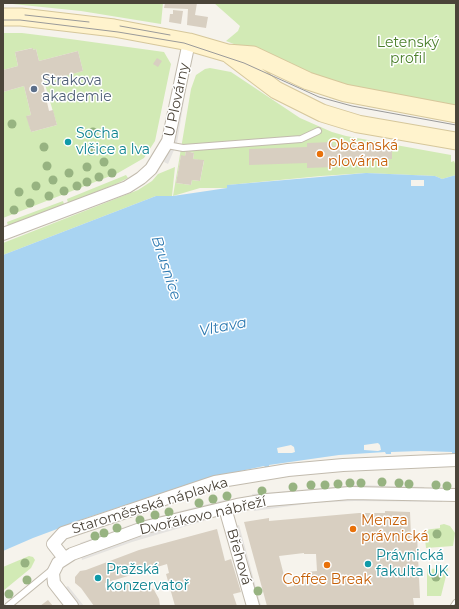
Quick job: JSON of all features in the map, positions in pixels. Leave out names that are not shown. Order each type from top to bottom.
[{"type":"main road","points":[[3,17],[21,17],[114,28],[189,42],[227,53],[253,55],[308,81],[345,93],[456,114]]},
{"type":"main road","points":[[227,53],[281,93],[322,113],[358,124],[456,141]]},
{"type":"main road","points":[[247,68],[300,95],[322,103],[362,114],[456,131]]},
{"type":"street","name":"U Plovárny","points":[[3,234],[127,187],[146,175],[160,157],[166,145],[189,42]]},
{"type":"street","name":"Staroměstská náplavka","points":[[64,558],[54,544],[63,533],[215,482],[288,470],[343,465],[456,460]]},
{"type":"street","name":"Dvořákovo nábřeží","points":[[54,568],[64,558],[146,527],[225,508],[268,500],[350,493],[456,495]]},
{"type":"street","name":"Břehová","points":[[225,508],[253,606]]},
{"type":"street","points":[[54,568],[54,583],[72,606]]},
{"type":"lane","points":[[166,145],[183,148],[301,139],[318,131]]},
{"type":"lane","points":[[8,606],[54,568]]},
{"type":"green space","points":[[3,3],[163,3],[161,24],[81,11]]},
{"type":"green space","name":"Letenský profil","points":[[214,3],[456,3],[456,108],[351,89],[226,41],[238,31],[240,26]]},
{"type":"green space","points":[[3,33],[22,33],[164,52],[171,64],[155,141],[144,158],[118,173],[3,218],[3,92],[24,86],[31,115],[27,116],[31,132],[57,125],[44,81],[83,71],[78,51],[39,61],[36,49],[33,50],[32,48],[15,52],[18,66],[3,70]]},
{"type":"green space","points":[[210,68],[231,72],[300,118],[332,132],[346,136],[451,155],[451,162],[454,161],[456,166],[456,175],[442,179],[435,176],[366,173],[321,176],[228,185],[228,188],[200,188],[173,196],[191,89],[196,75],[205,69]],"holes":[[[186,151],[194,153],[193,159],[204,161],[200,181],[192,180],[191,185],[176,183],[181,156],[185,156]]]},
{"type":"green space","points":[[175,167],[172,196],[156,196],[3,255],[3,243],[138,190],[152,181],[158,174]]},
{"type":"green space","points":[[126,175],[128,178],[116,184],[68,203],[67,199]]},
{"type":"green space","points":[[63,201],[64,204],[8,226],[7,222]]},
{"type":"green space","points":[[444,524],[450,526],[455,533],[453,546],[426,548],[424,530],[440,528],[440,525]]},
{"type":"green space","points":[[29,556],[33,557],[35,560],[31,568],[3,591],[3,567]]},
{"type":"green space","points":[[448,568],[441,596],[427,596],[427,569]]},
{"type":"shaded area","points":[[184,82],[187,82],[177,143],[168,164],[164,162],[175,132]]},
{"type":"shaded area","points":[[356,485],[424,487],[424,490],[253,499],[252,494]]},
{"type":"shaded area","points":[[322,498],[442,498],[442,502],[354,501],[313,503],[254,511],[254,506]]},
{"type":"shaded area","points":[[228,499],[229,503],[81,547],[80,543],[144,520]]},
{"type":"shaded area","points":[[206,516],[207,520],[132,542],[82,560],[81,556],[130,537]]},
{"type":"shaded area","points":[[239,525],[261,606],[257,606],[235,526]]},
{"type":"shaded area","points":[[68,586],[84,606],[78,606],[64,588]]},
{"type":"water","points":[[366,173],[435,176],[442,179],[456,175],[456,454],[452,454],[452,452],[420,451],[391,452],[391,454],[386,454],[385,452],[339,455],[269,465],[269,467],[264,466],[213,477],[92,516],[3,551],[3,255],[156,196],[173,196],[227,188],[227,185]]},
{"type":"pier","points":[[411,180],[424,180],[424,186],[411,186]]},
{"type":"pier","points":[[378,443],[381,450],[364,450],[364,445]]},
{"type":"pier","points":[[291,445],[294,447],[295,452],[278,453],[277,448]]},
{"type":"building","points":[[165,3],[197,3],[195,15],[208,17],[206,28],[187,25],[188,9],[164,8]]},
{"type":"building","points":[[173,10],[183,11],[181,24],[169,22],[170,14],[173,14]]},
{"type":"building","name":"Strakova akademie","points":[[33,48],[33,50],[36,49],[39,61],[78,51],[83,71],[47,81],[45,74],[41,75],[49,111],[53,110],[57,125],[31,132],[26,116],[31,115],[24,86],[3,92],[3,70],[18,66],[15,52]]},
{"type":"building","points":[[157,58],[162,61],[158,67],[153,64]]},
{"type":"building","name":"Občanská plovárna","points":[[332,142],[333,146],[380,144],[380,147],[392,147],[392,159],[334,162],[334,167],[307,168],[307,163],[249,165],[249,149],[307,147],[307,143]]},
{"type":"building","points":[[186,151],[194,153],[193,159],[204,160],[200,181],[192,180],[191,185],[176,183],[181,155],[185,156]]},
{"type":"building","name":"Právnická fakulta UK","points":[[385,511],[410,512],[411,536],[417,535],[420,598],[413,598],[414,605],[267,606],[244,522],[269,518],[269,521],[359,513],[385,513]],"holes":[[[316,554],[317,571],[304,572],[305,584],[298,585],[297,579],[293,580],[294,586],[287,587],[279,556]]]},
{"type":"building","points":[[217,529],[225,561],[231,559],[241,592],[233,594],[237,606],[175,606],[166,574],[169,573],[167,564],[105,583],[106,589],[111,585],[113,588],[123,582],[142,581],[154,590],[159,599],[160,606],[94,606],[81,588],[75,583],[75,577],[80,571],[139,550]]},
{"type":"building","points":[[48,600],[53,606],[40,606]]},
{"type":"tram line","points":[[25,15],[89,22]]},
{"type":"tram line","points":[[3,20],[20,20],[118,32],[184,43],[244,63],[319,97],[352,106],[456,125]]},
{"type":"tram line","points":[[120,26],[170,35]]},
{"type":"place","name":"Strakova akademie","points":[[34,89]]},
{"type":"place","name":"Socha vlčice a lva","points":[[68,142]]},
{"type":"place","name":"Občanská plovárna","points":[[320,154]]},
{"type":"place","name":"Menza právnická","points":[[353,529]]},
{"type":"place","name":"Právnická fakulta UK","points":[[368,564]]},
{"type":"place","name":"Coffee Break","points":[[327,565]]},
{"type":"place","name":"Pražská konzervatoř","points":[[98,578]]},
{"type":"water label","name":"Brusnice","points":[[166,268]]},
{"type":"water label","name":"Vltava","points":[[223,327]]}]
